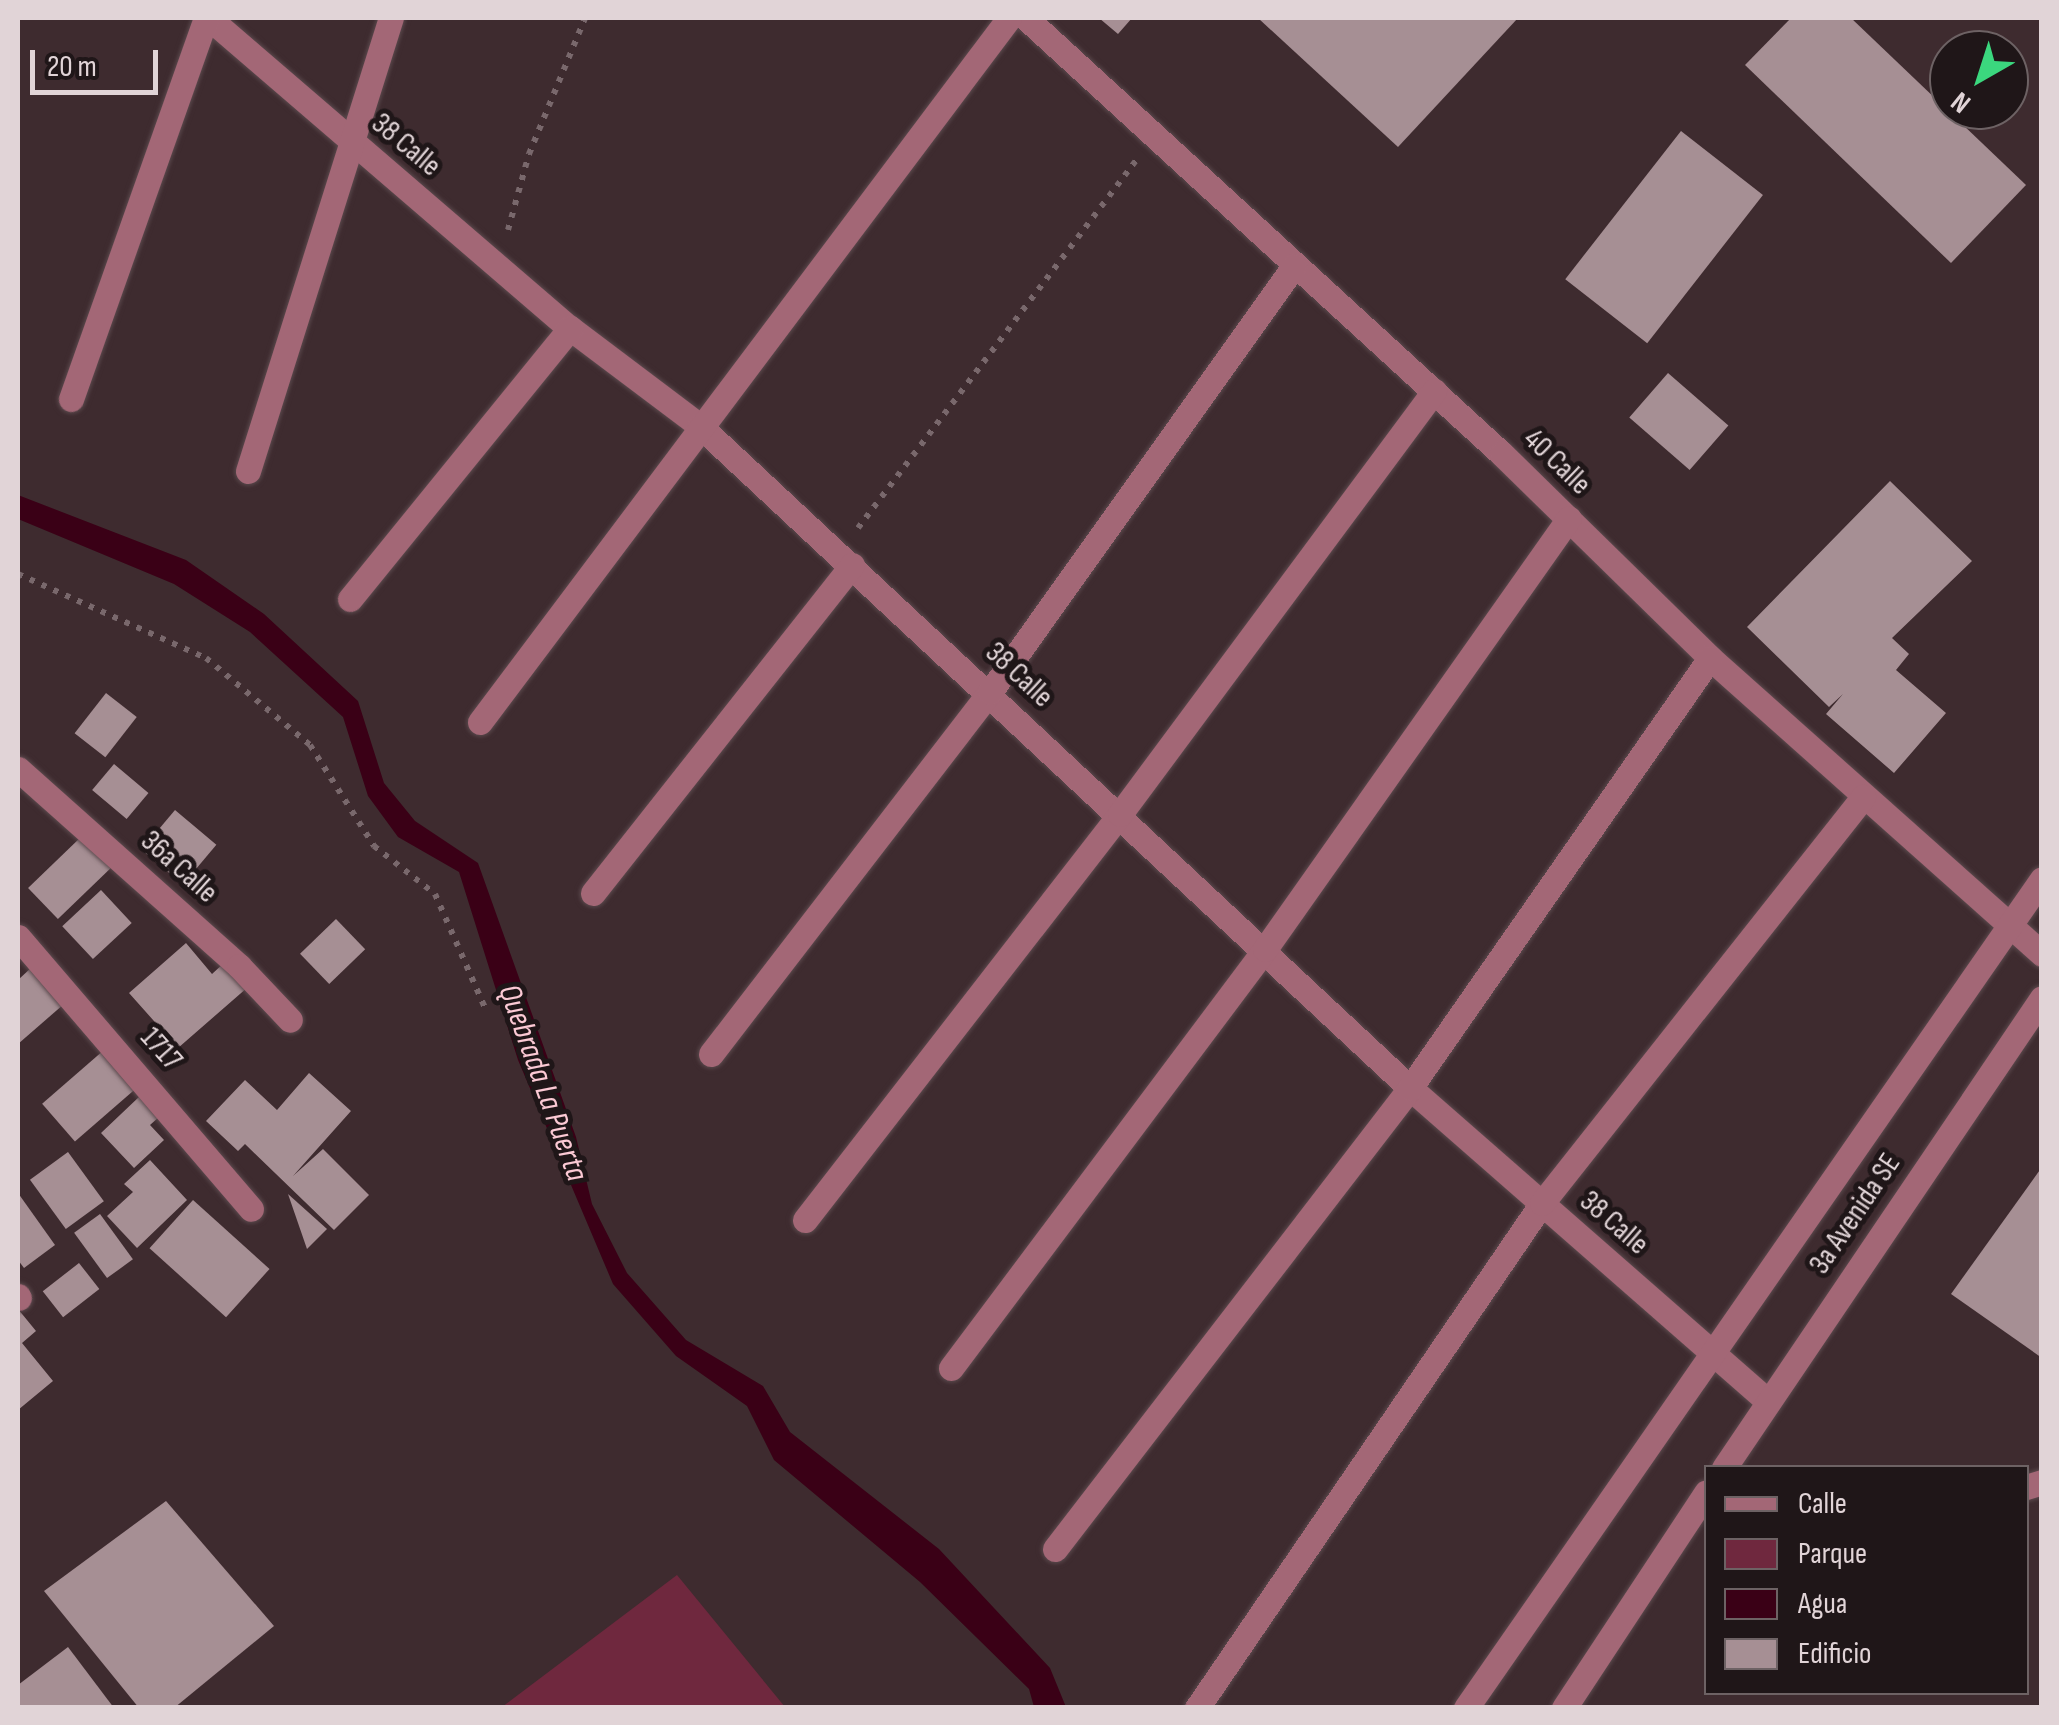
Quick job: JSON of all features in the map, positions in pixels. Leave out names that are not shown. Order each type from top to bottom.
[{"type":"street","name":"38 Calle","points":[[208,18],[570,328],[700,426],[1266,949],[1410,1088],[1768,1401]]},
{"type":"street","points":[[71,399],[208,18]]},
{"type":"street","points":[[248,471],[355,144],[391,18]]},
{"type":"street","points":[[480,722],[1009,18]]},
{"type":"street","name":"40 Calle","points":[[1026,18],[1152,139],[1434,390],[1710,658],[2042,954]]},
{"type":"street","points":[[711,1054],[990,692],[1294,266]]},
{"type":"street","points":[[350,599],[570,328]]},
{"type":"street","points":[[805,1220],[1120,814],[1434,390]]},
{"type":"street","points":[[951,1368],[1266,949],[1569,518]]},
{"type":"street","points":[[593,893],[845,559]]},
{"type":"street","points":[[1055,1549],[1410,1088],[1710,658]]},
{"type":"street","name":"36a Calle","points":[[18,769],[240,966],[290,1020]]},
{"type":"street","points":[[1197,1708],[1542,1203],[1864,796]]},
{"type":"street","points":[[1471,1701],[1710,1350],[2042,879]]},
{"type":"street","name":"1717","points":[[18,938],[251,1209]]},
{"type":"street","name":"3a Avenida SE","points":[[1726,1465],[2042,998]]},
{"type":"street","points":[[1564,1708],[1704,1497]]},
{"type":"path","points":[[498,265],[529,154],[584,18]]},
{"type":"path","points":[[845,559],[1152,139]]},
{"type":"path","points":[[18,574],[206,658],[310,744],[374,846],[435,894],[486,1010]]},
{"type":"green space","points":[[677,1575],[785,1707],[502,1707]]},
{"type":"water","name":"Quebrada La Puerta","points":[[18,495],[186,560],[264,614],[358,701],[384,783],[415,821],[478,863],[576,1137],[592,1204],[627,1273],[686,1340],[763,1386],[790,1432],[939,1549],[1050,1668],[1066,1707],[1034,1707],[1029,1689],[920,1582],[774,1460],[747,1406],[676,1356],[613,1284],[518,1060],[459,872],[398,837],[368,796],[343,717],[250,632],[174,584],[18,519]]},
{"type":"building","points":[[1099,18],[1132,18],[1118,34]]},
{"type":"building","points":[[1258,18],[1518,18],[1398,147]]},
{"type":"building","points":[[1791,18],[1851,18],[1929,92],[1929,130],[1968,130],[2026,185],[1951,263],[1745,65]]},
{"type":"building","points":[[1681,131],[1763,195],[1647,343],[1565,279]]},
{"type":"building","points":[[1668,373],[1728,425],[1690,470],[1629,418]]},
{"type":"building","points":[[1890,481],[1972,561],[1892,638],[1909,654],[1896,670],[1946,713],[1894,773],[1826,714],[1843,694],[1829,707],[1747,627]]},
{"type":"building","points":[[106,693],[137,717],[105,757],[75,733]]},
{"type":"building","points":[[114,764],[148,793],[127,819],[92,790]]},
{"type":"building","points":[[175,810],[216,845],[183,885],[142,850]]},
{"type":"building","points":[[82,836],[112,867],[58,919],[28,888]]},
{"type":"building","points":[[101,890],[132,923],[93,959],[62,926]]},
{"type":"building","points":[[336,919],[365,949],[329,984],[300,954]]},
{"type":"building","points":[[186,943],[212,974],[225,962],[248,987],[178,1048],[129,993]]},
{"type":"building","points":[[32,967],[64,1004],[18,1044],[18,980]]},
{"type":"building","points":[[104,1050],[137,1088],[75,1142],[42,1104]]},
{"type":"building","points":[[309,1073],[351,1111],[293,1176],[323,1149],[369,1195],[334,1230],[245,1144],[238,1151],[206,1121],[245,1080],[277,1110]]},
{"type":"building","points":[[140,1096],[159,1117],[150,1125],[164,1140],[134,1168],[101,1133]]},
{"type":"building","points":[[68,1152],[104,1201],[66,1229],[30,1180]]},
{"type":"building","points":[[150,1160],[187,1200],[137,1248],[107,1216],[133,1192],[124,1184]]},
{"type":"building","points":[[2042,1167],[2042,1358],[1951,1294]]},
{"type":"building","points":[[18,1193],[55,1245],[24,1268],[18,1260]]},
{"type":"building","points":[[288,1194],[327,1229],[307,1249]]},
{"type":"building","points":[[193,1200],[270,1269],[226,1317],[150,1248]]},
{"type":"building","points":[[100,1214],[133,1259],[107,1278],[74,1233]]},
{"type":"building","points":[[79,1263],[99,1289],[63,1317],[43,1291]]},
{"type":"building","points":[[18,1309],[36,1331],[22,1343],[53,1381],[18,1410]]},
{"type":"building","points":[[166,1501],[274,1626],[174,1708],[139,1708],[44,1591]]},
{"type":"building","points":[[68,1647],[114,1708],[18,1708],[18,1685]]}]
